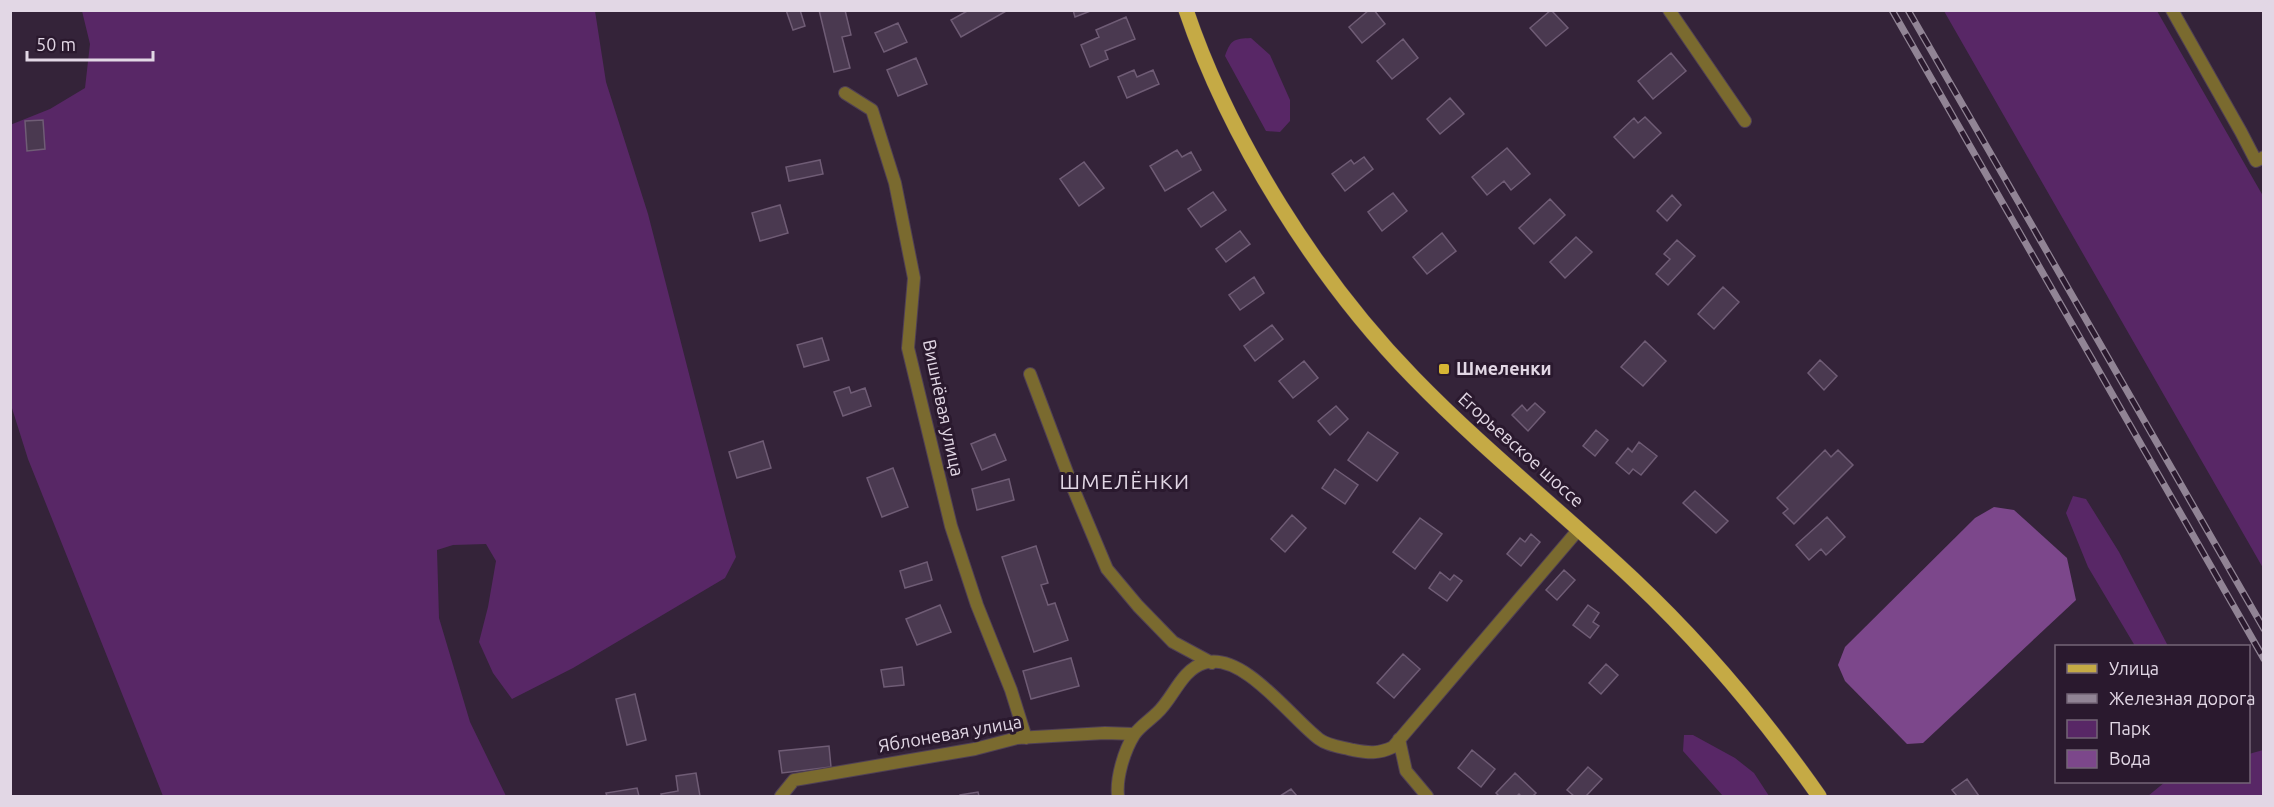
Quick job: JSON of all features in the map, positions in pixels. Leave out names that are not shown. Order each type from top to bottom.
[{"type":"main road","name":"Егорьевское шоссе","points":[[1186,10],[1201,54],[1241,137],[1323,270],[1370,330],[1414,378],[1464,426],[1635,580],[1691,638],[1753,711],[1819,796]]},
{"type":"street","points":[[1669,10],[1745,121]]},
{"type":"street","points":[[2172,10],[2241,132],[2260,159]]},
{"type":"street","name":"Вишнёвая улица","points":[[845,93],[872,110],[895,183],[914,278],[908,348],[951,526],[977,605],[1011,690],[1026,738]]},
{"type":"street","points":[[1030,374],[1073,488],[1107,569],[1138,606],[1173,642],[1212,663]]},
{"type":"street","points":[[1118,796],[1123,763],[1134,734],[1162,709],[1172,692],[1190,672],[1203,663],[1221,662],[1238,669],[1265,688],[1320,740],[1335,746],[1378,753],[1393,747],[1579,529]]},
{"type":"street","name":"Яблоневая улица","points":[[781,796],[794,780],[1026,738],[1105,733],[1134,734]]},
{"type":"street","points":[[1400,739],[1406,771],[1427,796]]},
{"type":"green space","points":[[82,11],[595,11],[606,82],[648,214],[736,557],[725,578],[573,668],[512,699],[493,673],[479,642],[496,561],[486,544],[453,545],[437,550],[439,618],[470,722],[506,796],[163,796],[28,459],[11,405],[10,125],[50,109],[85,88],[90,44]]},
{"type":"green space","points":[[1944,11],[2157,11],[2263,196],[2263,568]]},
{"type":"green space","points":[[1251,38],[1270,55],[1290,100],[1290,121],[1280,132],[1266,131],[1225,56],[1234,41]]},
{"type":"green space","points":[[2073,496],[2086,499],[2119,552],[2167,645],[2134,645],[2088,567],[2066,513]]},
{"type":"green space","points":[[1684,735],[1693,735],[1735,758],[1754,773],[1769,796],[1723,796],[1683,751]]},
{"type":"green space","points":[[2263,750],[2263,796],[2148,796],[2164,783],[2250,783],[2250,754]]},
{"type":"water","points":[[1994,507],[2014,510],[2067,558],[2076,600],[1923,743],[1907,744],[1845,681],[1838,665],[1845,647],[1975,518]]},
{"type":"building","points":[[786,10],[800,10],[805,26],[793,30]]},
{"type":"building","points":[[819,10],[845,10],[851,35],[842,37],[850,68],[834,72]]},
{"type":"building","points":[[969,10],[1008,10],[961,37],[951,20]]},
{"type":"building","points":[[1073,10],[1093,10],[1075,17]]},
{"type":"building","points":[[1369,10],[1374,10],[1385,24],[1362,43],[1349,27]]},
{"type":"building","points":[[1551,10],[1568,28],[1546,46],[1530,28]]},
{"type":"building","points":[[1126,17],[1135,39],[1105,51],[1108,59],[1090,67],[1081,45],[1099,37],[1096,30]]},
{"type":"building","points":[[898,23],[907,42],[884,52],[875,33]]},
{"type":"building","points":[[1403,39],[1418,58],[1392,79],[1377,61]]},
{"type":"building","points":[[1671,53],[1686,71],[1653,99],[1638,81]]},
{"type":"building","points":[[916,58],[927,84],[898,96],[887,70]]},
{"type":"building","points":[[1134,70],[1137,77],[1153,70],[1159,84],[1127,98],[1118,77]]},
{"type":"building","points":[[1450,98],[1464,114],[1440,134],[1427,119]]},
{"type":"building","points":[[1645,117],[1661,133],[1634,158],[1614,137],[1634,118],[1638,123]]},
{"type":"building","points":[[43,120],[45,149],[27,151],[25,121]]},
{"type":"building","points":[[1507,148],[1530,174],[1511,190],[1504,181],[1487,195],[1472,177]]},
{"type":"building","points":[[1177,150],[1182,157],[1191,152],[1201,170],[1165,191],[1150,166]]},
{"type":"building","points":[[1364,157],[1373,169],[1345,191],[1332,174],[1351,160],[1354,164]]},
{"type":"building","points":[[820,160],[823,174],[789,181],[786,167]]},
{"type":"building","points":[[1084,162],[1104,188],[1079,206],[1060,179]]},
{"type":"building","points":[[1213,192],[1226,210],[1201,227],[1188,209]]},
{"type":"building","points":[[1393,193],[1407,211],[1382,231],[1368,212]]},
{"type":"building","points":[[1672,195],[1681,205],[1667,221],[1657,211]]},
{"type":"building","points":[[1550,199],[1565,215],[1534,244],[1519,228]]},
{"type":"building","points":[[780,205],[788,233],[760,241],[752,213]]},
{"type":"building","points":[[1240,231],[1250,244],[1226,262],[1216,249]]},
{"type":"building","points":[[1442,233],[1456,251],[1427,274],[1413,257]]},
{"type":"building","points":[[1576,237],[1592,252],[1565,278],[1550,262]]},
{"type":"building","points":[[1677,240],[1695,256],[1668,285],[1656,274],[1670,259],[1664,254]]},
{"type":"building","points":[[1254,277],[1264,293],[1240,310],[1229,295]]},
{"type":"building","points":[[1723,287],[1739,302],[1714,329],[1698,314]]},
{"type":"building","points":[[1272,325],[1283,339],[1255,361],[1244,346]]},
{"type":"building","points":[[822,338],[829,360],[804,367],[797,345]]},
{"type":"building","points":[[1645,341],[1666,361],[1643,386],[1621,367]]},
{"type":"building","points":[[1820,360],[1837,376],[1824,390],[1808,373]]},
{"type":"building","points":[[1304,361],[1318,378],[1293,398],[1279,381]]},
{"type":"building","points":[[849,387],[851,393],[865,388],[871,406],[843,416],[834,392]]},
{"type":"building","points":[[1535,403],[1545,412],[1528,431],[1512,415],[1522,405],[1527,411]]},
{"type":"building","points":[[1336,406],[1348,419],[1330,435],[1318,421]]},
{"type":"building","points":[[1596,430],[1608,440],[1595,456],[1583,446]]},
{"type":"building","points":[[1368,432],[1398,453],[1377,481],[1348,460]]},
{"type":"building","points":[[995,434],[1006,460],[982,470],[971,444]]},
{"type":"building","points":[[763,441],[771,468],[737,478],[729,452]]},
{"type":"building","points":[[1639,442],[1657,456],[1641,475],[1633,469],[1629,474],[1616,463],[1628,448],[1632,452]]},
{"type":"building","points":[[1825,450],[1831,457],[1838,450],[1853,465],[1794,524],[1783,513],[1788,509],[1777,498]]},
{"type":"building","points":[[893,468],[908,507],[882,517],[867,478]]},
{"type":"building","points":[[1335,469],[1358,485],[1345,504],[1322,488]]},
{"type":"building","points":[[1009,479],[1014,500],[977,510],[972,489]]},
{"type":"building","points":[[1695,491],[1728,521],[1716,533],[1683,503]]},
{"type":"building","points":[[1292,515],[1306,528],[1285,552],[1271,539]]},
{"type":"building","points":[[1827,517],[1845,537],[1826,555],[1821,549],[1809,560],[1796,545]]},
{"type":"building","points":[[1420,518],[1442,534],[1415,569],[1393,552]]},
{"type":"building","points":[[1531,534],[1540,542],[1521,566],[1507,554],[1520,538],[1525,542]]},
{"type":"building","points":[[1036,546],[1048,583],[1041,585],[1048,605],[1055,603],[1068,640],[1034,652],[1002,557]]},
{"type":"building","points":[[927,562],[932,580],[905,588],[900,571]]},
{"type":"building","points":[[1564,570],[1575,580],[1557,600],[1546,590]]},
{"type":"building","points":[[1440,572],[1450,580],[1454,575],[1462,581],[1447,601],[1429,588]]},
{"type":"building","points":[[940,605],[951,632],[917,645],[906,619]]},
{"type":"building","points":[[1588,605],[1599,613],[1593,622],[1599,626],[1590,638],[1573,625]]},
{"type":"building","points":[[1403,654],[1420,669],[1394,698],[1377,683]]},
{"type":"building","points":[[1071,658],[1079,686],[1031,699],[1023,671]]},
{"type":"building","points":[[1606,664],[1618,675],[1601,694],[1589,683]]},
{"type":"building","points":[[902,667],[904,685],[884,687],[881,670]]},
{"type":"building","points":[[635,694],[646,740],[627,745],[616,699]]},
{"type":"building","points":[[829,746],[831,767],[782,773],[779,751]]},
{"type":"building","points":[[1472,750],[1495,769],[1481,787],[1458,768]]},
{"type":"building","points":[[1588,767],[1602,779],[1586,796],[1574,796],[1567,790]]},
{"type":"building","points":[[696,773],[700,796],[662,796],[661,794],[678,791],[676,776]]},
{"type":"building","points":[[1515,773],[1536,793],[1533,796],[1519,794],[1499,796],[1496,793]]},
{"type":"building","points":[[1967,779],[1979,796],[1957,796],[1952,790]]},
{"type":"building","points":[[637,788],[639,796],[607,796],[606,793]]},
{"type":"building","points":[[1291,789],[1297,796],[1280,796]]},
{"type":"building","points":[[978,792],[979,796],[960,796],[960,795]]},
{"type":"railway","points":[[1892,10],[2264,659]]},
{"type":"railway","points":[[1908,10],[2264,629]]},
{"type":"place","name":"Шмеленки","points":[[1444,369]]},
{"type":"district","name":"ШМЕЛЁНКИ","points":[[1125,482]]}]
